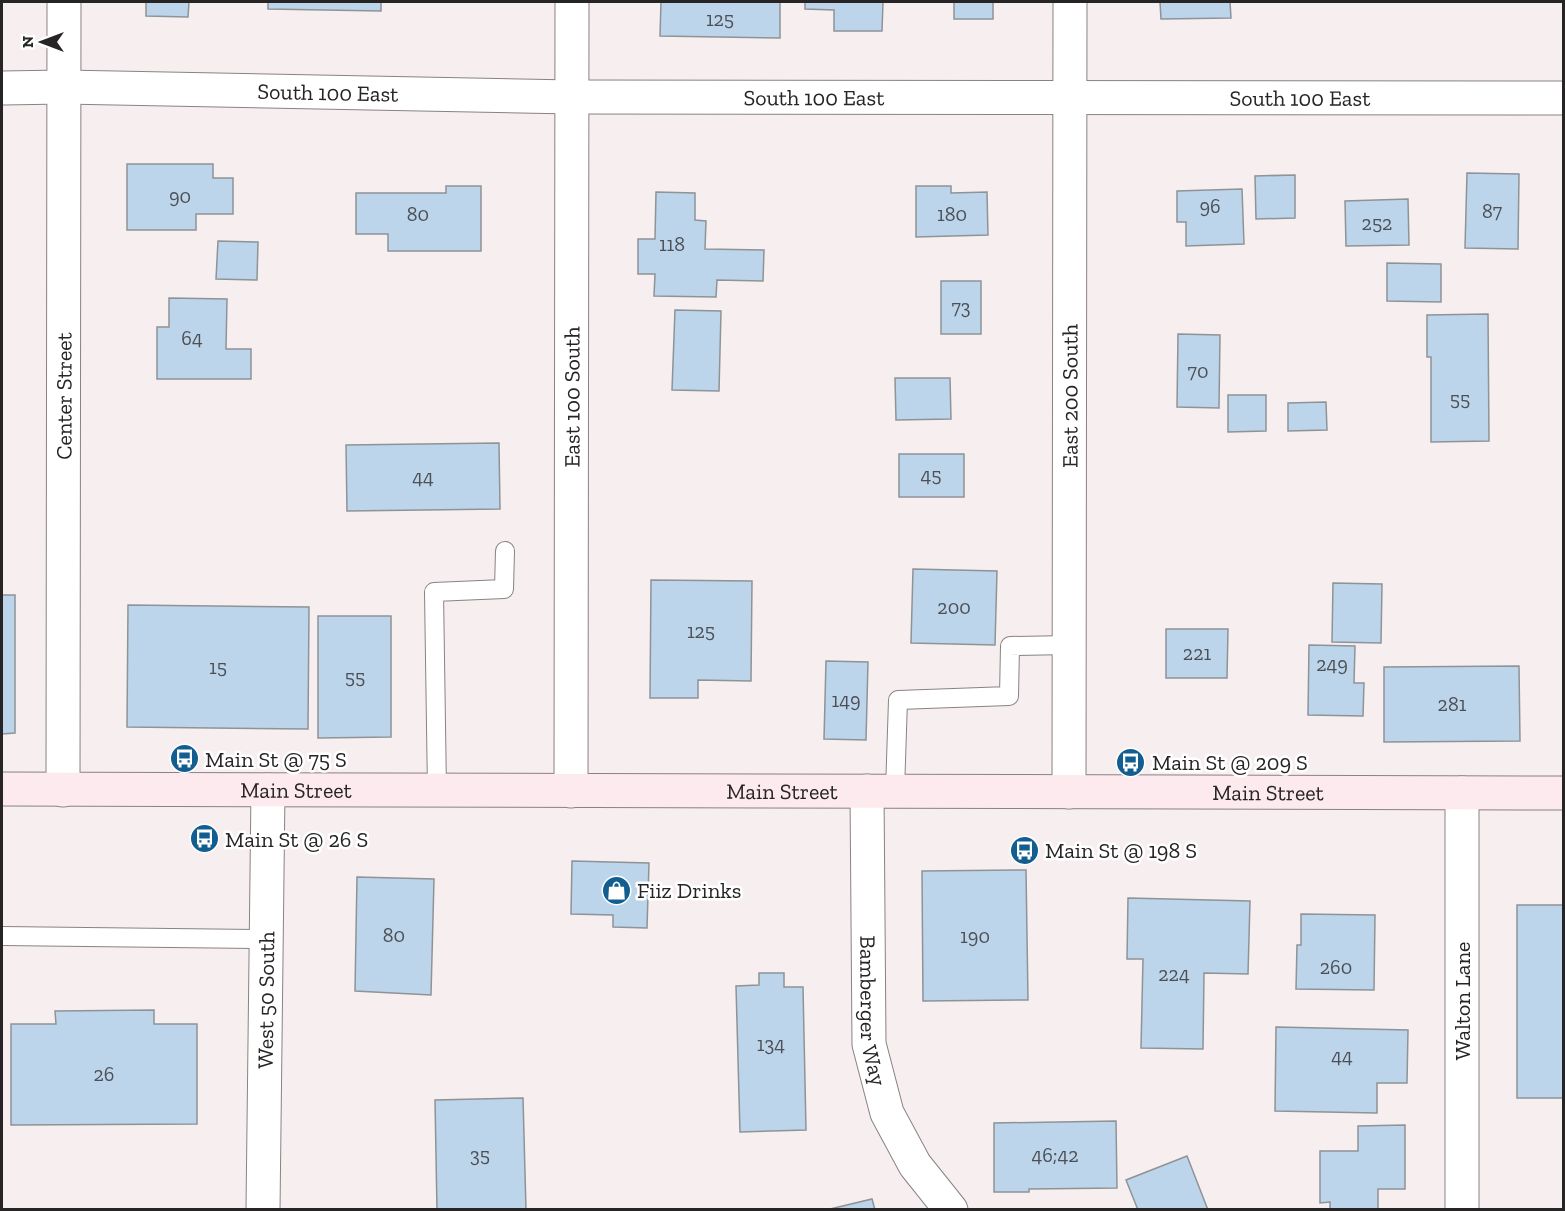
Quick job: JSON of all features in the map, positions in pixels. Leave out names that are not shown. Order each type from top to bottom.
[{"type":"main road","name":"Main Street","points":[[2,789],[1563,793]]},
{"type":"street","name":"Center Street","points":[[63,790],[64,2]]},
{"type":"street","name":"East 100 South","points":[[571,791],[572,2]]},
{"type":"street","name":"East 200 South","points":[[1069,792],[1070,2]]},
{"type":"street","name":"South 100 East","points":[[2,88],[64,87],[572,97],[1563,98]]},
{"type":"street","name":"West 50 South","points":[[263,1209],[268,790]]},
{"type":"street","name":"Bamberger Way","points":[[881,791],[869,1044],[887,1113],[915,1166],[951,1209]]},
{"type":"street","name":"Walton Lane","points":[[1462,793],[1462,1209]]},
{"type":"lane","points":[[437,791],[434,592],[504,589],[505,551]]},
{"type":"lane","points":[[881,791],[898,700],[1009,696],[1010,645],[1069,645]]},
{"type":"lane","points":[[2,936],[267,939]]},
{"type":"building","points":[[146,2],[189,2],[188,17],[146,16]]},
{"type":"building","points":[[268,2],[381,2],[381,11],[268,9]]},
{"type":"building","points":[[661,2],[780,2],[780,38],[660,36]]},
{"type":"building","points":[[805,2],[883,2],[882,31],[834,31],[834,10],[805,9]]},
{"type":"building","points":[[954,2],[993,2],[993,19],[954,19]]},
{"type":"building","points":[[1160,2],[1230,2],[1231,18],[1161,19]]},
{"type":"building","points":[[127,164],[213,164],[213,178],[233,178],[233,214],[196,214],[196,230],[127,230]]},
{"type":"building","points":[[1467,173],[1519,174],[1518,249],[1465,248]]},
{"type":"building","points":[[1295,175],[1295,218],[1256,219],[1255,176]]},
{"type":"building","points":[[446,186],[481,186],[481,251],[388,251],[388,234],[356,234],[356,193],[446,193]]},
{"type":"building","points":[[916,186],[951,186],[951,193],[987,192],[988,235],[916,237]]},
{"type":"building","points":[[1242,189],[1244,244],[1186,246],[1186,222],[1177,222],[1177,191]]},
{"type":"building","points":[[656,192],[695,193],[695,220],[706,221],[705,249],[764,250],[763,281],[717,280],[716,297],[654,296],[655,274],[638,274],[638,239],[655,239]]},
{"type":"building","points":[[1408,199],[1409,245],[1346,246],[1345,201]]},
{"type":"building","points":[[218,241],[258,242],[257,280],[216,279]]},
{"type":"building","points":[[1387,263],[1441,264],[1441,302],[1387,301]]},
{"type":"building","points":[[941,281],[981,281],[981,334],[941,334]]},
{"type":"building","points":[[169,298],[227,299],[226,349],[251,349],[251,379],[157,379],[157,327],[169,327]]},
{"type":"building","points":[[675,310],[721,311],[719,391],[672,390]]},
{"type":"building","points":[[1488,314],[1489,441],[1431,442],[1431,357],[1427,357],[1427,315]]},
{"type":"building","points":[[1178,334],[1220,335],[1219,408],[1177,407]]},
{"type":"building","points":[[895,378],[950,378],[951,419],[896,420]]},
{"type":"building","points":[[1228,395],[1266,395],[1266,431],[1228,432]]},
{"type":"building","points":[[1326,402],[1327,430],[1288,431],[1288,403]]},
{"type":"building","points":[[499,443],[500,509],[347,511],[346,445]]},
{"type":"building","points":[[899,454],[964,454],[964,497],[899,497]]},
{"type":"building","points":[[913,569],[997,571],[995,645],[911,643]]},
{"type":"building","points":[[651,580],[752,581],[751,681],[698,680],[698,698],[650,698]]},
{"type":"building","points":[[1333,583],[1382,584],[1381,643],[1332,642]]},
{"type":"building","points":[[2,595],[15,595],[15,733],[2,734]]},
{"type":"building","points":[[128,605],[309,607],[308,729],[127,727]]},
{"type":"building","points":[[318,616],[391,616],[391,737],[318,738]]},
{"type":"building","points":[[1166,629],[1228,629],[1227,678],[1166,678]]},
{"type":"building","points":[[1309,645],[1355,646],[1354,683],[1364,683],[1363,716],[1308,715]]},
{"type":"building","points":[[826,661],[868,662],[866,740],[824,739]]},
{"type":"building","points":[[1519,666],[1520,741],[1384,742],[1384,667]]},
{"type":"building","points":[[572,861],[649,863],[647,928],[613,927],[613,915],[571,914]]},
{"type":"building","points":[[1026,870],[1028,1000],[923,1001],[922,871]]},
{"type":"building","points":[[357,877],[434,879],[431,995],[355,991]]},
{"type":"building","points":[[1128,898],[1250,901],[1248,974],[1204,973],[1203,1049],[1141,1048],[1143,959],[1127,959]]},
{"type":"building","points":[[1517,905],[1564,905],[1564,1098],[1517,1098]]},
{"type":"building","points":[[1301,914],[1375,915],[1374,990],[1296,989],[1297,945],[1301,945]]},
{"type":"building","points":[[759,973],[784,973],[784,987],[803,987],[806,1130],[740,1132],[736,986],[759,985]]},
{"type":"building","points":[[154,1010],[154,1024],[197,1024],[197,1124],[11,1125],[11,1024],[56,1024],[55,1011]]},
{"type":"building","points":[[1276,1027],[1408,1030],[1407,1083],[1377,1083],[1377,1113],[1275,1111]]},
{"type":"building","points":[[523,1098],[526,1210],[437,1210],[435,1100]]},
{"type":"building","points":[[1116,1121],[1117,1188],[1029,1189],[1029,1192],[994,1192],[994,1123]]},
{"type":"building","points":[[1405,1125],[1405,1189],[1378,1189],[1378,1210],[1330,1210],[1330,1202],[1320,1203],[1320,1151],[1358,1151],[1358,1126]]},
{"type":"building","points":[[1187,1156],[1208,1210],[1138,1210],[1126,1180]]},
{"type":"building","points":[[872,1199],[875,1210],[826,1210]]},
{"type":"place","name":"Main St @ 75 S","points":[[184,759]]},
{"type":"place","name":"Main St @ 209 S","points":[[1131,762]]},
{"type":"place","name":"Main St @ 26 S","points":[[204,839]]},
{"type":"place","name":"Main St @ 198 S","points":[[1024,850]]},
{"type":"place","name":"Fiiz Drinks","points":[[616,890]]}]
